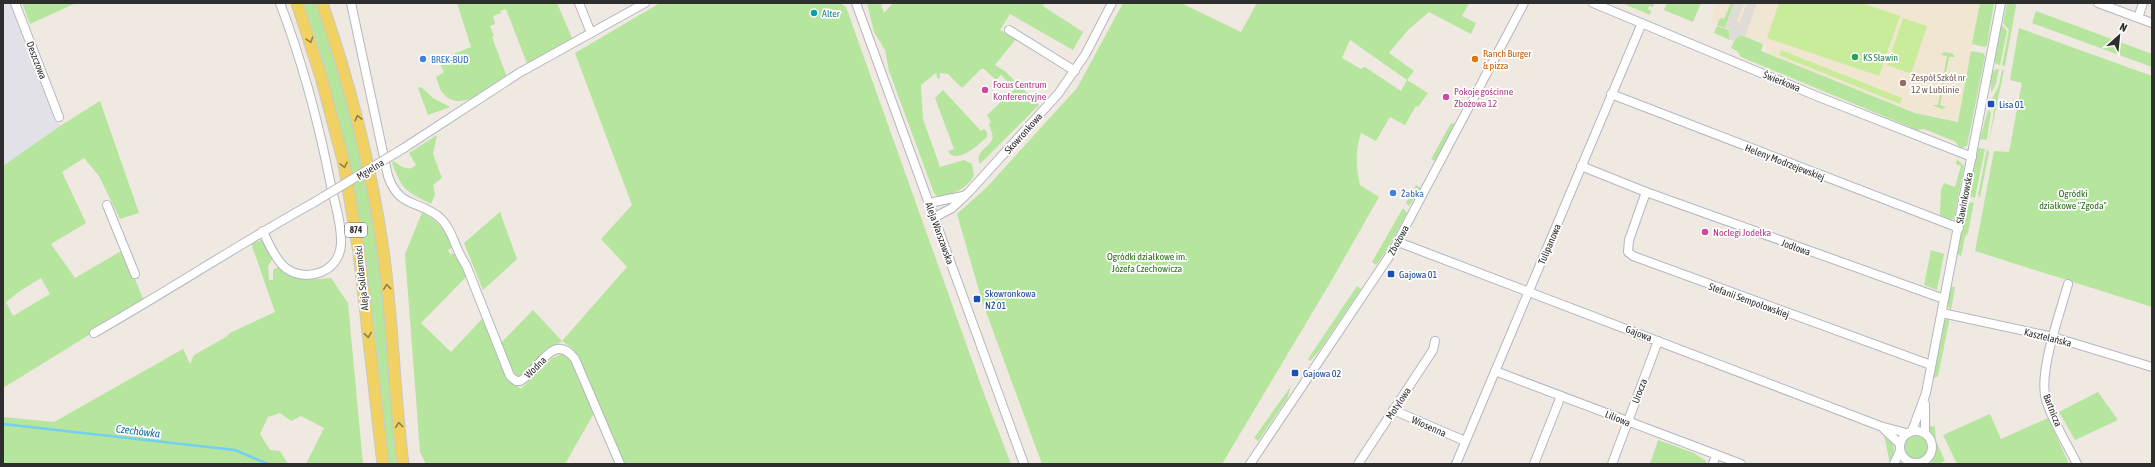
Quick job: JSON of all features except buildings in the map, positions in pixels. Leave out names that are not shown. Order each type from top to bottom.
[{"type":"main road","name":"Aleja Solidarności","points":[[297,3],[321,77],[344,164],[359,253],[383,464]]},
{"type":"main road","name":"874","points":[[322,3],[354,101],[375,198],[385,272],[403,464]]},
{"type":"street","name":"Deszczowa","points":[[16,3],[59,117]]},
{"type":"street","points":[[263,231],[280,262],[286,268],[299,275],[320,273],[333,263],[340,252],[341,236],[336,206],[317,118],[302,65],[280,3]]},
{"type":"street","name":"Wodna","points":[[351,3],[391,183],[398,195],[440,218],[448,228],[458,253],[466,265],[510,376],[516,381],[520,381],[550,352],[563,349],[569,352],[575,359],[620,464]]},
{"type":"street","points":[[580,3],[591,33]]},
{"type":"street","name":"Mgielna","points":[[94,333],[160,296],[263,231],[404,148],[519,74],[645,3]]},
{"type":"street","name":"Aleja Warszawska","points":[[856,3],[1024,464]]},
{"type":"street","name":"Skowronkowa","points":[[935,218],[949,209],[982,178],[1025,128],[1058,94],[1075,71],[1112,3]]},
{"type":"street","name":"Zbożowa","points":[[1250,464],[1368,291],[1398,242],[1524,3]]},
{"type":"street","name":"Świerkowa","points":[[1593,3],[1972,157]]},
{"type":"street","name":"Sławinkowska","points":[[1925,433],[1926,393],[2001,3]]},
{"type":"street","points":[[2098,3],[2152,23]]},
{"type":"street","points":[[2138,18],[2143,3]]},
{"type":"street","name":"Tulipanowa","points":[[1456,464],[1642,23]]},
{"type":"street","points":[[1009,30],[1075,71]]},
{"type":"street","name":"Heleny Modrzejewskiej","points":[[1611,94],[1958,228]]},
{"type":"street","name":"Jodłowa","points":[[1582,166],[1646,192],[1944,299]]},
{"type":"street","name":"Stefanii Sempołowskiej","points":[[1646,192],[1629,240],[1628,252],[1633,256],[1931,365]]},
{"type":"street","points":[[929,203],[964,196]]},
{"type":"street","points":[[108,205],[135,274]]},
{"type":"street","name":"Gajowa","points":[[1398,242],[1880,426],[1909,432]]},
{"type":"street","name":"Bartnicza","points":[[2068,284],[2053,337],[2045,374],[2045,393],[2049,406],[2077,464]]},
{"type":"street","name":"Kasztelańska","points":[[1942,313],[2053,337],[2152,367]]},
{"type":"street","name":"Motylowa","points":[[1358,464],[1433,350],[1435,341]]},
{"type":"street","name":"Urocza","points":[[1612,464],[1658,341]]},
{"type":"street","name":"Liliowa","points":[[1495,371],[1741,464]]},
{"type":"street","name":"Sławinkowska","points":[[1909,432],[1926,393]]},
{"type":"street","points":[[1534,464],[1561,396]]},
{"type":"street","name":"Wiosenna","points":[[1393,410],[1465,442]]},
{"type":"street","name":"Gajowa","points":[[1880,426],[1900,447]]},
{"type":"street","points":[[1894,464],[1900,447],[1909,432],[1925,433],[1932,444],[1928,461],[1917,464],[1906,463],[1900,447]]},
{"type":"street","points":[[1713,464],[1716,455]]},
{"type":"shaded area","points":[[3,3],[10,3],[60,126],[3,166]]},
{"type":"shaded area","name":"Zespół Szkół nr 12 w Lublinie","points":[[1717,3],[1980,3],[1958,121],[1916,112],[1766,53],[1768,45],[1710,22]]},
{"type":"shaded area","points":[[1734,3],[1744,3],[1737,21],[1739,23],[1747,3],[1757,3],[1745,36],[1742,34],[1734,41],[1730,40],[1729,29],[1725,28]]},
{"type":"green space","points":[[22,3],[76,3],[30,24]]},
{"type":"green space","points":[[303,3],[319,3],[360,144],[375,226],[383,283],[396,464],[389,464],[369,288],[350,173],[322,59]]},
{"type":"green space","points":[[457,3],[557,3],[573,40],[528,66],[506,9],[500,11],[501,13],[493,16],[495,24],[490,26],[494,36],[492,37],[507,77],[484,93],[466,100],[457,101],[449,98],[442,92],[436,77],[444,72],[438,60],[471,47]]},
{"type":"green space","points":[[660,3],[840,3],[846,7],[983,391],[1011,464],[624,464],[579,357],[571,347],[562,341],[627,267],[601,239],[632,205],[575,53]]},
{"type":"green space","points":[[867,3],[884,3],[881,5],[884,13],[893,3],[1044,3],[1043,6],[1083,32],[1073,50],[1010,14],[1000,30],[1016,39],[995,65],[1006,72],[1039,105],[980,164],[979,156],[993,137],[989,124],[991,122],[987,115],[1015,89],[1001,75],[996,80],[984,69],[981,69],[962,88],[948,74],[940,73],[940,78],[938,79],[936,73],[921,85],[923,119],[940,167],[964,160],[972,164],[974,175],[969,183],[964,187],[949,195],[938,197],[934,193],[889,71],[885,50],[874,32]]},
{"type":"green space","name":"Ogródki działkowe im. Józefa Czechowicza","points":[[1123,3],[1181,3],[1241,32],[1257,3],[1469,3],[1462,16],[1476,23],[1471,34],[1429,12],[1408,30],[1389,53],[1414,71],[1407,80],[1428,93],[1418,107],[1416,106],[1405,125],[1390,117],[1376,141],[1361,133],[1357,159],[1360,185],[1379,197],[1330,283],[1222,464],[1042,464],[982,301],[957,214],[987,187],[1077,88]],"holes":[[[1350,40],[1407,80],[1401,91],[1365,67],[1361,69],[1342,58]]]},
{"type":"green space","points":[[1622,3],[1654,3],[1653,7],[1649,6],[1648,9],[1651,11],[1650,15]]},
{"type":"green space","points":[[1667,3],[1701,3],[1693,22],[1664,10]]},
{"type":"green space","points":[[1731,3],[1734,3],[1725,28],[1717,25],[1720,18],[1724,19]]},
{"type":"green space","name":"KS Sławin","points":[[1779,3],[1862,3],[1900,16],[1879,76],[1767,38]]},
{"type":"green space","points":[[1980,3],[1994,3],[1987,45],[1985,47],[1972,44]]},
{"type":"green space","points":[[2007,3],[2015,3],[2016,6],[2005,66],[2002,65],[2009,30],[2003,23]]},
{"type":"green space","points":[[2036,11],[2152,54],[2152,67],[2032,23]]},
{"type":"green space","points":[[1903,18],[1927,26],[1911,74],[1887,65]]},
{"type":"green space","points":[[2001,24],[2007,31],[2000,65],[1996,64],[1994,60]]},
{"type":"green space","points":[[1717,26],[1729,30],[1730,40],[1714,33]]},
{"type":"green space","name":"Ogródki działkowe \"Zgoda\"","points":[[2019,28],[2152,76],[2152,307],[1975,251],[1994,151],[2009,152],[2022,83],[2010,80]]},
{"type":"green space","points":[[1741,35],[1763,44],[1761,51],[1915,113],[1958,122],[1971,51],[1983,53],[1985,56],[1967,146],[1961,148],[1954,141],[1924,129],[1917,130],[1741,57],[1737,51],[1731,48],[1735,39]]},
{"type":"green space","points":[[1781,50],[1902,98],[1900,104],[1779,55]]},
{"type":"green space","points":[[1944,52],[1953,54],[1955,57],[1949,57],[1940,105],[1946,107],[1942,109],[1932,105],[1938,105],[1947,56],[1941,55]]},
{"type":"green space","points":[[1996,69],[1999,69],[1996,84],[1991,93],[1991,74]]},
{"type":"green space","points":[[2002,70],[2004,70],[1988,146],[1996,99],[1992,99],[1999,85]]},
{"type":"green space","points":[[421,87],[433,98],[450,107],[428,115],[418,88]]},
{"type":"green space","points":[[943,90],[981,131],[984,129],[987,132],[987,137],[965,154],[956,156],[951,155],[948,151],[954,149],[935,98]]},
{"type":"green space","points":[[100,101],[139,213],[120,219],[99,176],[84,158],[62,172],[86,223],[51,244],[75,278],[123,250],[144,301],[3,388],[3,166],[60,126]],"holes":[[[41,278],[50,294],[13,316],[6,302]]]},
{"type":"green space","points":[[1988,110],[1991,112],[1987,139],[1985,140],[1980,139]]},
{"type":"green space","points":[[1451,123],[1455,124],[1435,161],[1431,159]]},
{"type":"green space","points":[[437,135],[433,154],[442,178],[433,185],[435,194],[431,204],[406,189],[399,179],[392,163],[394,161],[405,168],[413,167],[416,165],[409,153]]},
{"type":"green space","points":[[1978,148],[1985,149],[1975,198],[1971,197],[1969,192]]},
{"type":"green space","points":[[1987,149],[1989,152],[1980,198],[1978,195]]},
{"type":"green space","points":[[1957,159],[1964,166],[1954,219],[1950,220],[1940,215],[1941,190],[1944,183],[1955,187],[1961,166],[1956,164]]},
{"type":"green space","points":[[1416,185],[1421,188],[1409,206],[1406,203]]},
{"type":"green space","points":[[1974,202],[1968,233],[1965,237],[1960,256],[1957,253],[1966,206],[1969,203]]},
{"type":"green space","points":[[1403,208],[1407,213],[1385,253],[1376,265],[1372,262]]},
{"type":"green space","points":[[500,212],[517,259],[483,290],[464,243]]},
{"type":"green space","points":[[422,213],[433,219],[444,231],[453,247],[448,250],[450,254],[455,253],[466,277],[421,323],[451,352],[482,319],[509,378],[521,389],[551,359],[563,353],[569,355],[594,413],[565,464],[426,464],[420,452],[405,254]]},
{"type":"green space","points":[[263,240],[273,258],[268,266],[269,280],[273,280],[273,270],[278,267],[291,276],[297,278],[331,278],[348,303],[363,464],[306,464],[324,428],[301,416],[291,421],[280,413],[268,417],[260,434],[270,450],[280,451],[288,464],[3,464],[3,417],[54,422],[183,349],[190,364],[194,355],[226,337],[230,333],[275,312],[251,243]]},
{"type":"green space","points":[[1931,250],[1944,254],[1937,290],[1924,285]]},
{"type":"green space","points":[[1357,286],[1361,289],[1319,351],[1310,361],[1308,359]]},
{"type":"green space","points":[[1951,287],[1955,287],[1951,310],[1947,305]]},
{"type":"green space","points":[[533,310],[562,341],[555,346],[526,377],[515,377],[512,375],[500,344]]},
{"type":"green space","points":[[1950,317],[1938,376],[1933,379],[1944,321]]},
{"type":"green space","points":[[1291,386],[1287,399],[1258,441],[1254,438]]},
{"type":"green space","points":[[2098,392],[2118,420],[2075,440],[2059,412]]},
{"type":"green space","points":[[1990,414],[2001,439],[2048,418],[2069,464],[1957,464],[1943,435]]},
{"type":"green space","points":[[1927,425],[1935,427],[1936,441],[1945,461],[1938,464],[1931,464],[1936,447]]},
{"type":"green space","points":[[1884,434],[1891,441],[1894,447],[1890,464]]},
{"type":"green space","points":[[1915,435],[1923,439],[1927,447],[1923,455],[1915,459],[1907,455],[1903,447],[1907,439]]},
{"type":"green space","points":[[1658,440],[1694,453],[1706,461],[1705,464],[1650,464]]},
{"type":"waterway","name":"Czechówka","points":[[3,424],[235,450],[268,464]]},
{"type":"place","name":"Alter","points":[[814,13]]},
{"type":"place","name":"KS Sławin","points":[[1855,57]]},
{"type":"place","name":"BREK-BUD","points":[[423,59]]},
{"type":"place","name":"Ranch Burger & pizza","points":[[1475,59]]},
{"type":"place","name":"Zespół Szkół nr 12 w Lublinie","points":[[1903,83]]},
{"type":"place","name":"Focus Centrum Konferencyjne","points":[[985,90]]},
{"type":"place","name":"Pokoje gościnne Zbożowa 12","points":[[1446,97]]},
{"type":"place","name":"Lisa 01","points":[[1991,104]]},
{"type":"place","name":"Żabka","points":[[1393,193]]},
{"type":"place","name":"Noclegi Jodełka","points":[[1705,232]]},
{"type":"place","name":"Gajowa 01","points":[[1391,274]]},
{"type":"place","name":"Skowronkowa NŻ 01","points":[[977,299]]},
{"type":"place","name":"Gajowa 02","points":[[1295,373]]}]
